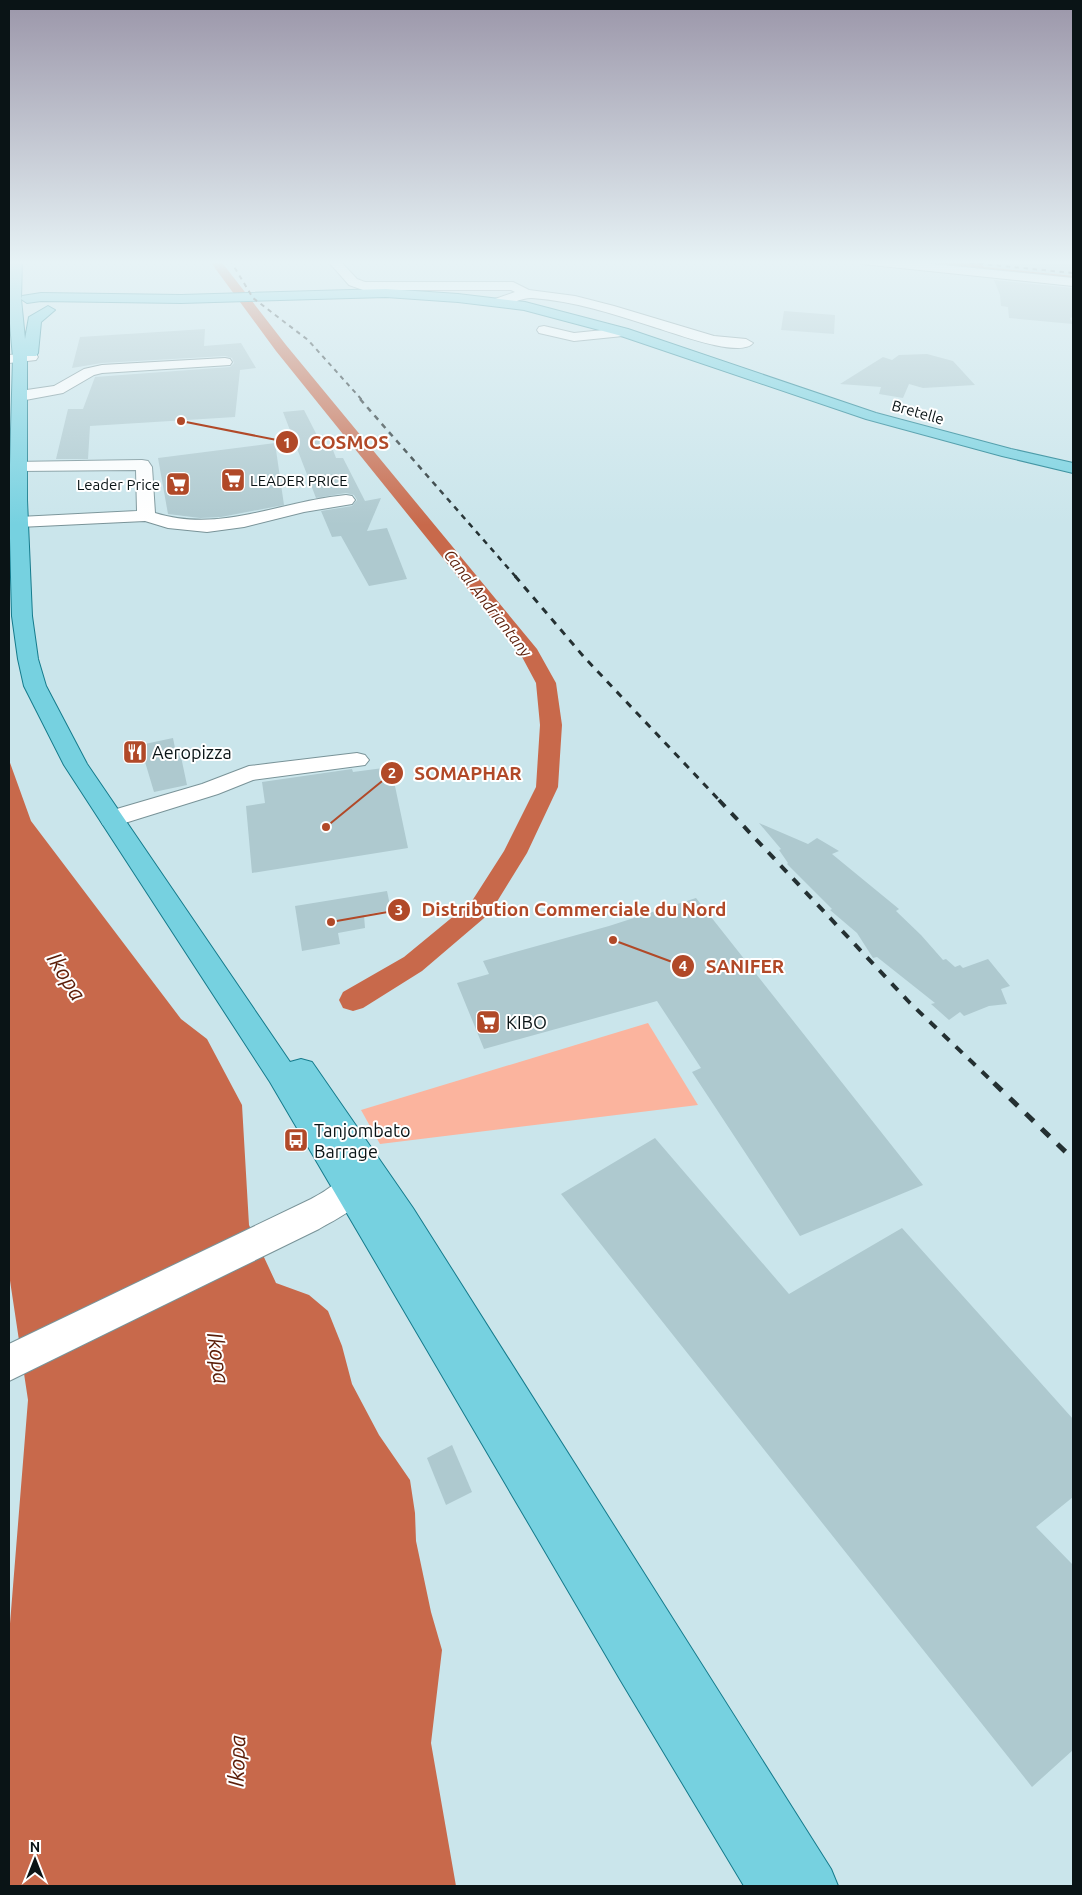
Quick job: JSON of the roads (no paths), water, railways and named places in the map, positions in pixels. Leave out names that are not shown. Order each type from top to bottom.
[{"type":"main road","name":"Bretelle","points":[[672,348],[871,416],[983,447],[1073,468]]},
{"type":"main road","points":[[20,358],[25,395],[22,623],[28,659],[35,686],[76,765],[121,816]]},
{"type":"main road","points":[[24,521],[36,636],[40,657],[49,684],[65,716],[121,816],[281,1073],[356,1175],[631,1658],[771,1886]]},
{"type":"main road","points":[[356,1175],[406,1228],[814,1886]]},
{"type":"street","points":[[562,348],[566,350]]},
{"type":"street","points":[[25,395],[58,390],[89,372],[102,369],[225,362]]},
{"type":"street","points":[[24,466],[142,465],[144,466],[146,516]]},
{"type":"street","points":[[24,521],[146,516],[174,525],[211,526],[242,522],[305,506],[346,500]]},
{"type":"street","points":[[121,816],[210,789],[250,773],[357,760]]},
{"type":"street","points":[[9,1363],[307,1218],[356,1175]]},
{"type":"water","name":"Ikopa","points":[[9,760],[31,821],[181,1019],[207,1039],[242,1105],[249,1225],[276,1283],[309,1295],[328,1311],[342,1346],[352,1384],[379,1435],[410,1480],[415,1513],[416,1541],[431,1612],[442,1650],[431,1743],[456,1886],[9,1886],[9,1636],[28,1400],[9,1274]]},
{"type":"waterway","name":"Canal Andriantany","points":[[281,348],[530,653],[546,683],[551,725],[547,787],[515,853],[481,907],[413,964],[353,1000]]},
{"type":"railway","points":[[316,348],[362,400]]},
{"type":"railway","points":[[360,399],[516,577]]},
{"type":"railway","points":[[515,576],[584,657],[720,801]]},
{"type":"railway","points":[[719,800],[910,1003],[995,1084]]},
{"type":"railway","points":[[994,1083],[1073,1159]]},
{"type":"place","name":"COSMOS","points":[[181,421]]},
{"type":"place","name":"LEADER PRICE","points":[[233,480]]},
{"type":"place","name":"Leader Price","points":[[178,484]]},
{"type":"place","name":"Aeropizza","points":[[135,752]]},
{"type":"place","name":"SOMAPHAR","points":[[326,827]]},
{"type":"place","name":"Distribution Commerciale du Nord","points":[[331,922]]},
{"type":"place","name":"SANIFER","points":[[613,940]]},
{"type":"place","name":"KIBO","points":[[488,1022]]},
{"type":"place","name":"Tanjombato Barrage","points":[[296,1140]]}]
